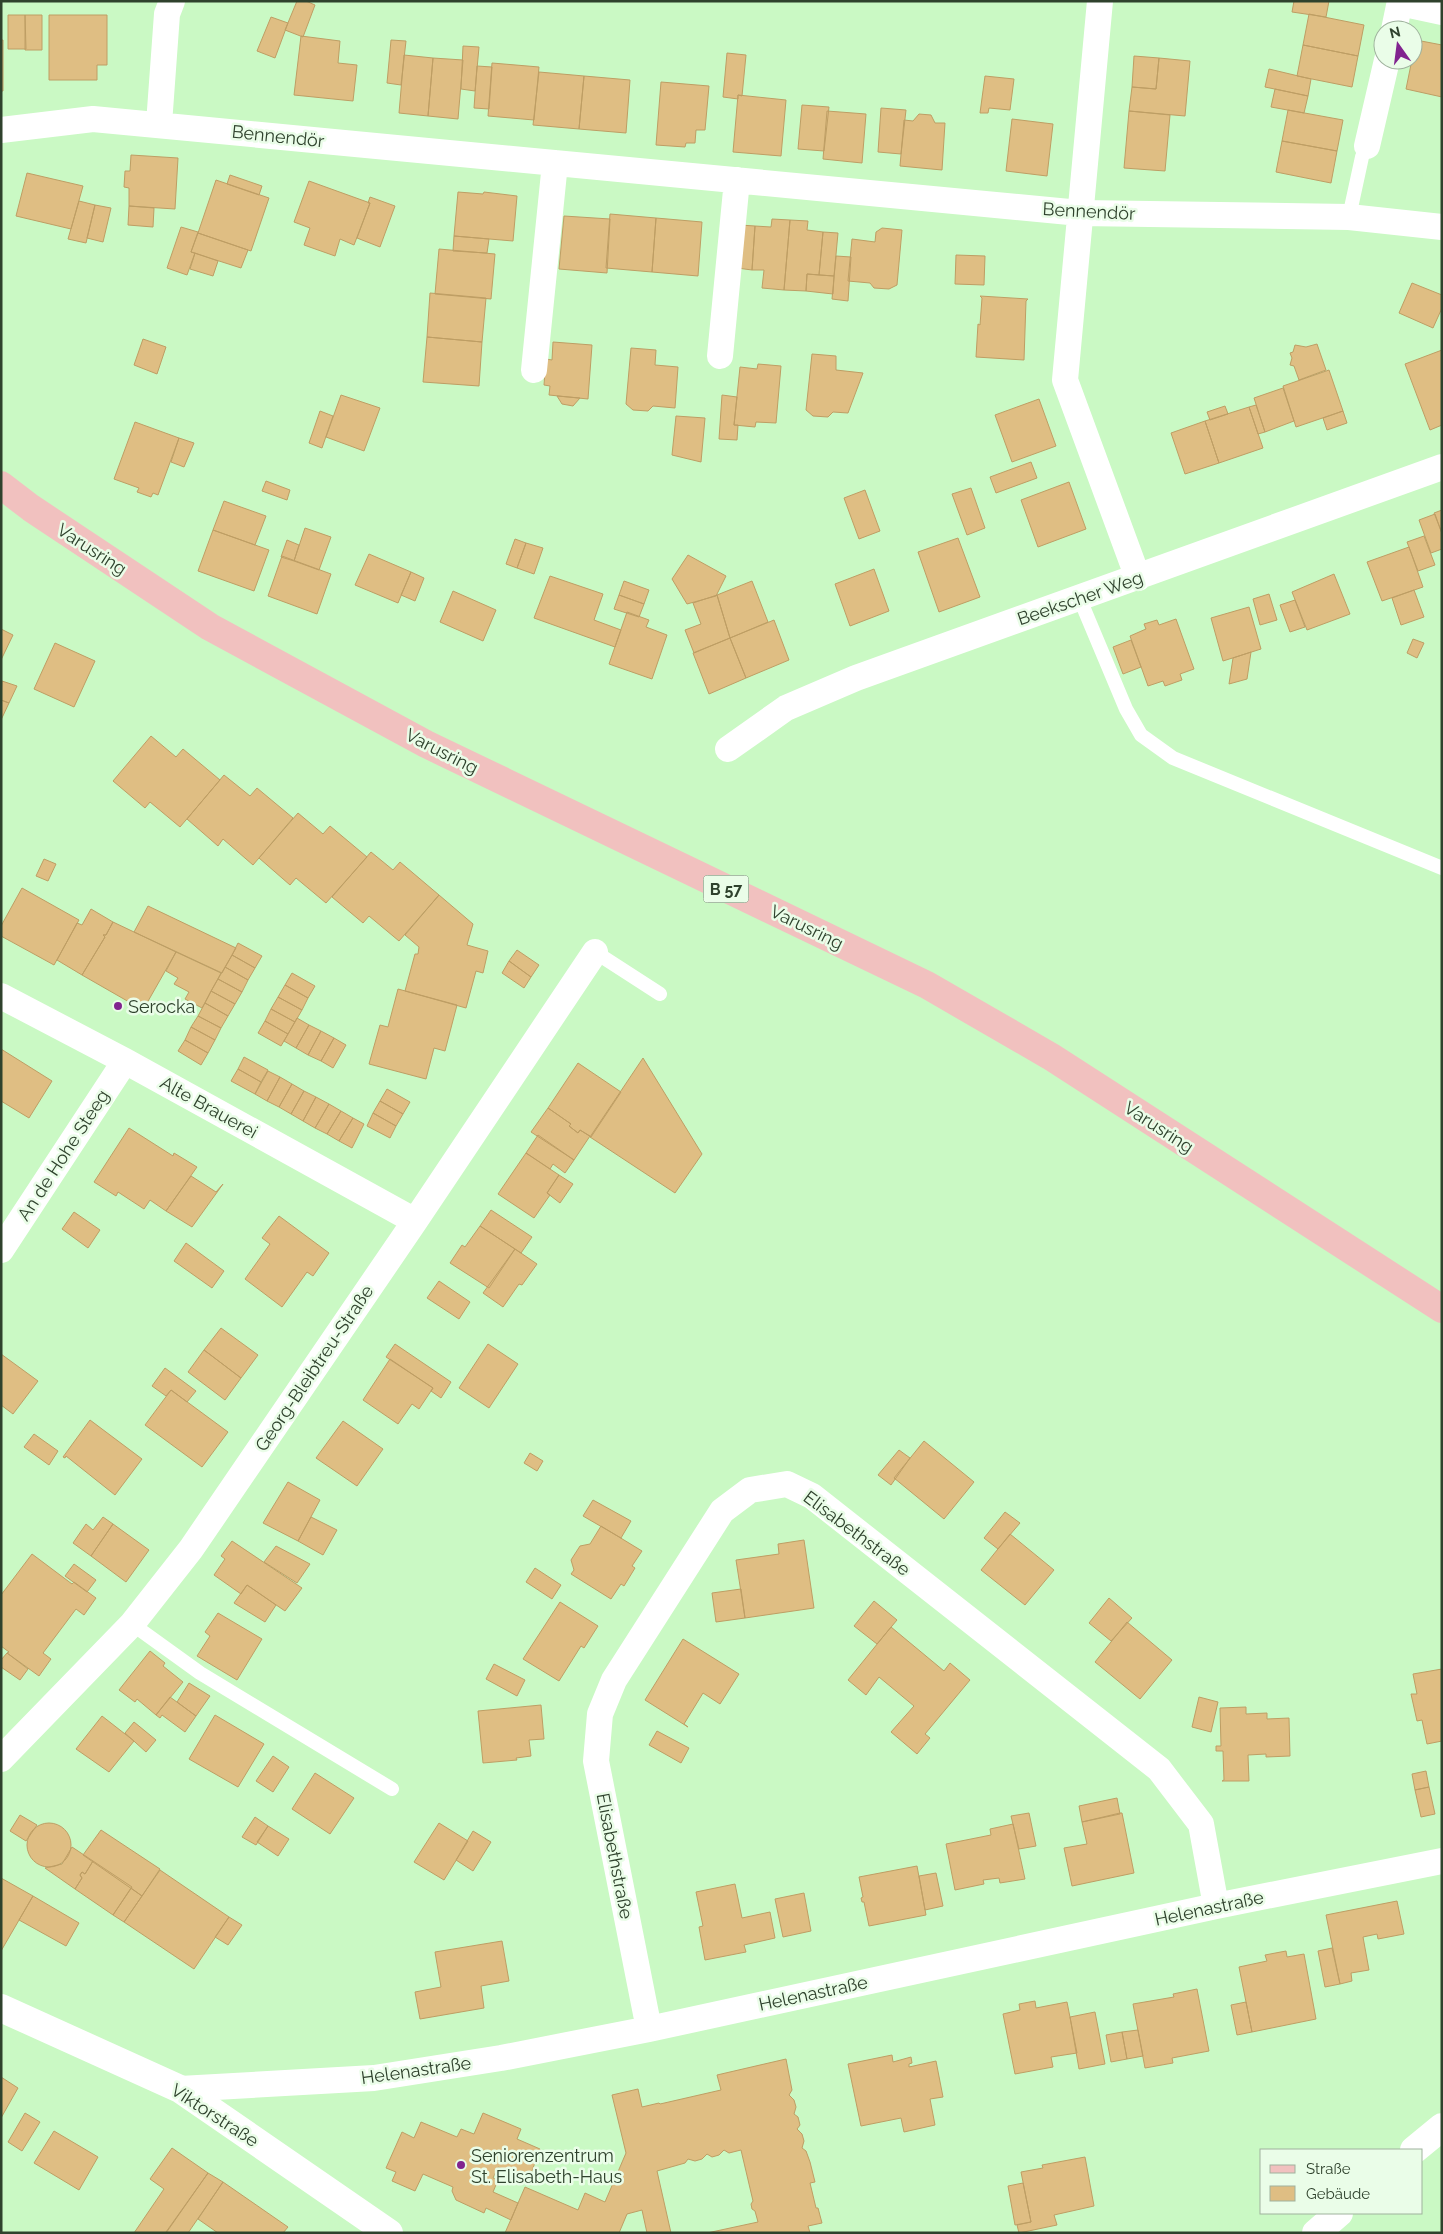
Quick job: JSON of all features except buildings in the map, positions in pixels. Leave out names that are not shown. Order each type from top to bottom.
[{"type":"main road","name":"Varusring","points":[[1,485],[31,508],[210,627],[426,744],[935,990],[1050,1056],[1442,1309]]},
{"type":"street","points":[[159,124],[167,14],[172,1]]},
{"type":"street","points":[[1100,1],[1065,380],[1080,426],[1138,578]]},
{"type":"street","points":[[1396,20],[1400,2],[1442,12]]},
{"type":"street","points":[[1367,146],[1385,70]]},
{"type":"street","name":"Bennendör","points":[[1,130],[93,119],[1080,213],[1349,217],[1442,227]]},
{"type":"street","points":[[534,370],[555,162]]},
{"type":"street","points":[[720,356],[737,180]]},
{"type":"street","name":"Beekscher Weg","points":[[728,749],[786,708],[856,678],[1442,467]]},
{"type":"street","name":"Georg-Bleibtreu-Straße","points":[[1,1759],[132,1624],[191,1549],[415,1221],[595,952]]},
{"type":"street","name":"Alte Brauerei","points":[[1,996],[125,1061],[415,1221]]},
{"type":"street","name":"An de Hohe Steeg","points":[[1,1250],[125,1061]]},
{"type":"street","name":"Elisabethstraße","points":[[649,2029],[596,1761],[600,1714],[614,1680],[722,1512],[750,1490],[787,1484],[812,1496],[1159,1768],[1201,1824],[1216,1906]]},
{"type":"street","name":"Helenastraße","points":[[180,2089],[374,2078],[501,2058],[649,2029],[1216,1906],[1442,1862]]},
{"type":"street","name":"Viktorstraße","points":[[1,2008],[180,2089],[389,2233]]},
{"type":"street","points":[[1415,2149],[1442,2127]]},
{"type":"street","points":[[1316,2233],[1338,2214]]},
{"type":"lane","points":[[1349,217],[1362,157],[1367,146]]},
{"type":"lane","points":[[1079,597],[1126,709],[1141,735],[1149,741],[1173,758],[1442,868]]},
{"type":"lane","points":[[595,952],[660,994]]},
{"type":"lane","points":[[132,1624],[200,1673],[392,1789]]},
{"type":"place","name":"Serocka","points":[[118,1006]]},
{"type":"place","name":"Seniorenzentrum St. Elisabeth-Haus","points":[[461,2165]]}]
